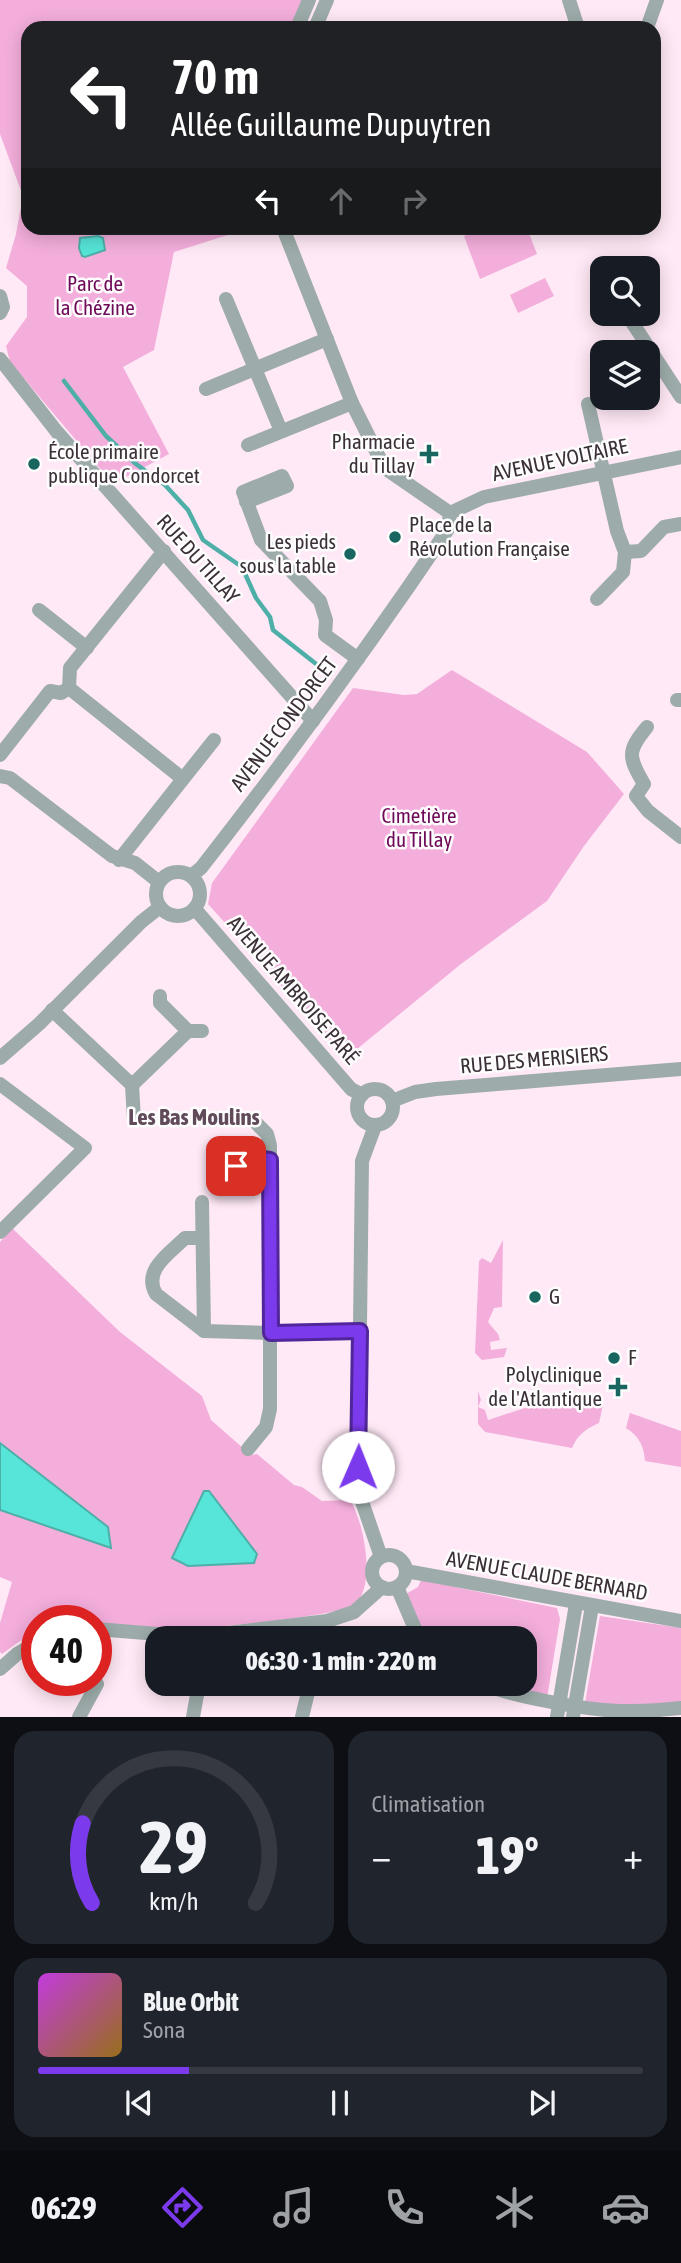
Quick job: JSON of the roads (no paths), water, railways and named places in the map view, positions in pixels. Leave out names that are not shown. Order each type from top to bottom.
[{"type":"street","points":[[300,21],[309,0]]},
{"type":"street","points":[[318,21],[327,0]]},
{"type":"street","points":[[569,0],[576,21]]},
{"type":"street","points":[[650,21],[657,0]]},
{"type":"street","points":[[286,235],[352,403],[389,471],[450,513]]},
{"type":"street","points":[[0,296],[3,307],[0,313]]},
{"type":"street","points":[[226,299],[281,431]]},
{"type":"street","points":[[635,326],[681,397]]},
{"type":"street","points":[[206,390],[327,339]]},
{"type":"street","name":"RUE DU TILLAY","points":[[0,359],[57,432],[313,721]]},
{"type":"street","points":[[248,445],[352,403]]},
{"type":"street","points":[[588,404],[617,531],[625,552],[623,572],[597,599]]},
{"type":"street","name":"AVENUE VOLTAIRE","points":[[450,513],[484,497],[681,457]]},
{"type":"street","points":[[246,502],[261,540],[320,601],[326,620],[325,635],[358,659]]},
{"type":"street","name":"AVENUE CONDORCET","points":[[191,876],[201,868],[358,659],[448,529],[450,513]]},
{"type":"street","points":[[625,552],[641,551],[664,527],[681,524]]},
{"type":"street","points":[[69,688],[70,668],[163,551]]},
{"type":"street","points":[[39,610],[87,648]]},
{"type":"street","points":[[0,755],[50,691],[61,693],[69,688]]},
{"type":"street","points":[[69,688],[183,779]]},
{"type":"street","points":[[647,727],[633,744],[631,755],[633,765],[644,784],[636,796],[648,811],[681,837]]},
{"type":"street","points":[[119,860],[214,740]]},
{"type":"street","points":[[0,776],[10,778],[119,860],[135,863],[159,882]]},
{"type":"street","points":[[174,872],[191,876],[200,891],[195,909],[181,916],[165,912],[156,895],[159,882],[174,872]]},
{"type":"street","points":[[0,1058],[132,930],[160,907]]},
{"type":"street","name":"AVENUE AMBROISE PARÉ","points":[[195,909],[314,1048],[351,1089],[362,1095]]},
{"type":"street","points":[[132,1085],[195,1031],[160,1003],[160,996]]},
{"type":"street","points":[[52,1010],[132,1085],[134,1120]]},
{"type":"street","name":"RUE DES MERISIERS","points":[[391,1101],[415,1092],[436,1089],[681,1069]]},
{"type":"street","points":[[0,1084],[85,1148],[0,1232]]},
{"type":"street","points":[[372,1090],[380,1090],[391,1101],[393,1107],[390,1117],[384,1123],[375,1126],[364,1122],[357,1113],[362,1095],[372,1090]]},
{"type":"street","points":[[248,1448],[266,1427],[270,1409],[270,1146],[267,1134],[257,1124]]},
{"type":"street","points":[[375,1126],[362,1161],[358,1490],[381,1557]]},
{"type":"street","points":[[236,1166],[248,1157],[270,1160]]},
{"type":"street","points":[[202,1202],[204,1331]]},
{"type":"street","points":[[202,1238],[185,1238],[154,1269],[151,1278],[156,1294],[204,1331],[360,1331]]},
{"type":"street","points":[[391,1555],[403,1562],[406,1571],[403,1581],[397,1587],[382,1587],[376,1582],[372,1572],[374,1564],[381,1557],[391,1555]]},
{"type":"street","name":"AVENUE CLAUDE BERNARD","points":[[406,1571],[681,1621]]},
{"type":"street","points":[[112,1630],[195,1637],[327,1621],[354,1612],[382,1587]]},
{"type":"street","points":[[397,1587],[414,1626]]},
{"type":"street","points":[[558,1710],[576,1604]]},
{"type":"street","points":[[574,1712],[592,1606]]},
{"type":"street","points":[[0,1669],[21,1652]]},
{"type":"street","points":[[79,1717],[90,1696]]},
{"type":"street","points":[[193,1717],[197,1696]]},
{"type":"street","points":[[302,1717],[307,1696]]},
{"type":"street","points":[[518,1696],[558,1710],[574,1712],[631,1712],[681,1708]]},
{"type":"waterway","points":[[64,381],[106,436],[136,464],[165,485],[188,510],[203,540],[242,567],[256,598],[270,617],[273,630],[320,667]]},
{"type":"place","name":"Pharmacie du Tillay","points":[[429,454]]},
{"type":"place","name":"École primaire publique Condorcet","points":[[34,464]]},
{"type":"place","name":"Place de la Révolution Française","points":[[395,537]]},
{"type":"place","name":"Les pieds sous la table","points":[[350,554]]},
{"type":"place","name":"G","points":[[535,1297]]},
{"type":"place","name":"F","points":[[614,1358]]},
{"type":"place","name":"Polyclinique de l'Atlantique","points":[[618,1387]]},
{"type":"district","name":"Les Bas Moulins","points":[[194,1117]]},
{"type":"park label","name":"Parc de la Chézine","points":[[95,296]]},
{"type":"park label","name":"Cimetière du Tillay","points":[[419,828]]}]
